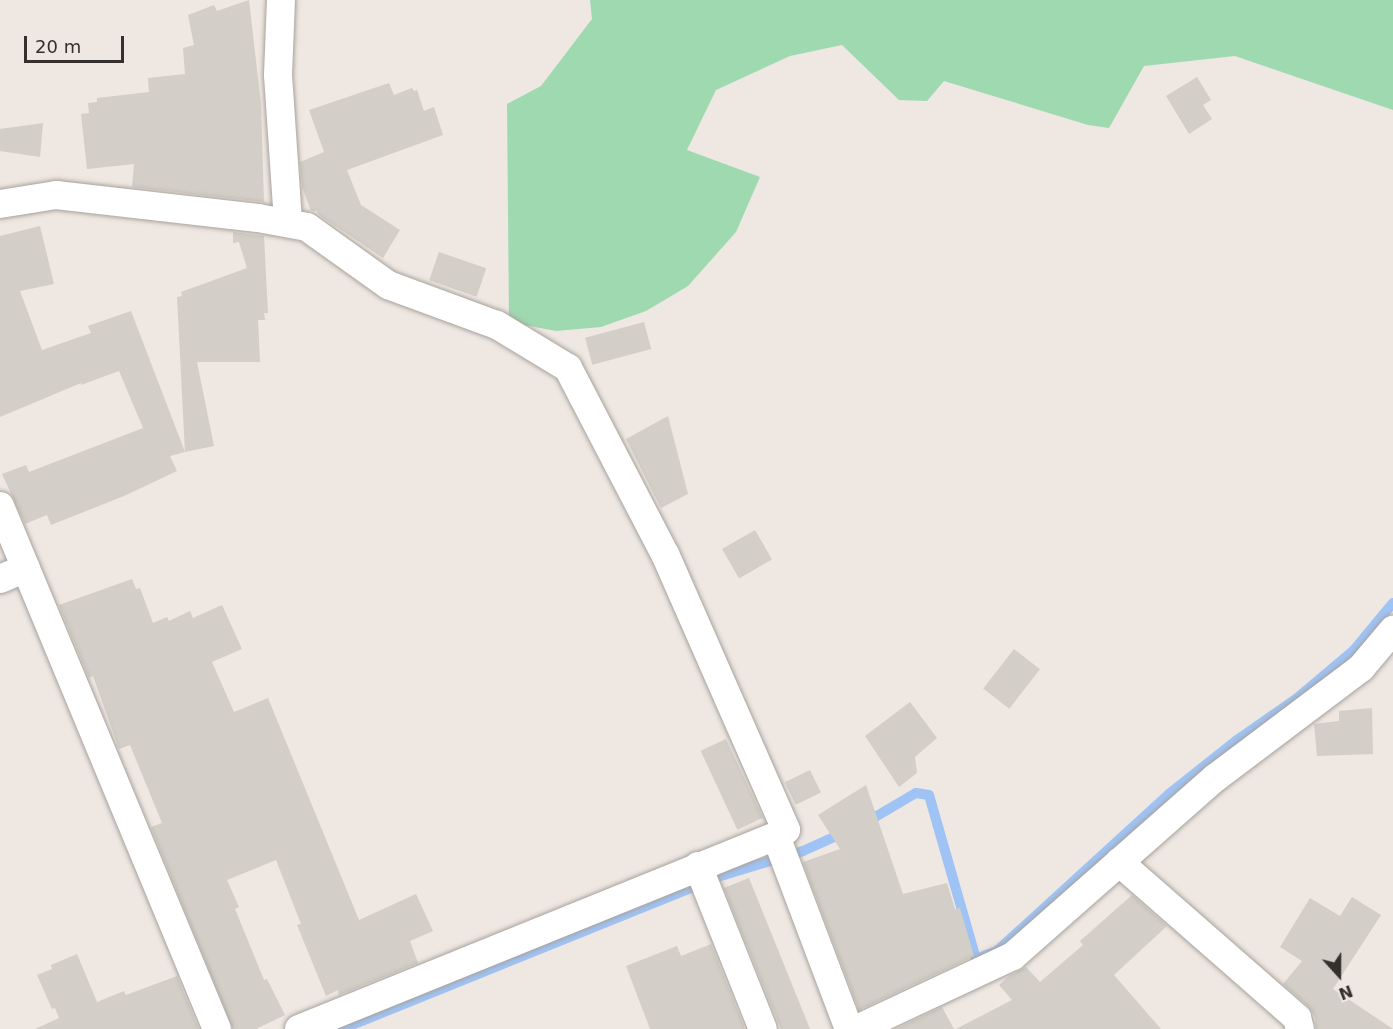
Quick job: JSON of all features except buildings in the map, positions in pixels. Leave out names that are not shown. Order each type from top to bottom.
[{"type":"street","points":[[281,0],[278,75],[288,224]]},
{"type":"street","points":[[0,204],[56,195],[258,218],[307,227],[388,285],[497,326],[568,368],[664,554],[786,830],[782,851],[849,1029]]},
{"type":"street","points":[[0,506],[217,1029]]},
{"type":"street","points":[[0,579],[26,568]]},
{"type":"street","points":[[857,1029],[1013,956],[1215,778],[1361,668],[1393,630]]},
{"type":"street","points":[[299,1029],[703,877],[782,851]]},
{"type":"street","points":[[1119,862],[1297,1018],[1300,1029]]},
{"type":"street","points":[[703,877],[763,1029]]},
{"type":"green space","points":[[590,0],[1393,0],[1393,110],[1235,56],[1144,66],[1109,128],[1088,125],[944,81],[927,101],[899,100],[842,45],[790,56],[716,90],[687,150],[760,177],[736,232],[688,286],[646,311],[601,327],[556,331],[509,322],[507,104],[541,86],[592,19]]},
{"type":"waterway","points":[[865,823],[916,793],[929,795],[976,959],[997,951],[1169,794],[1237,740],[1296,699],[1354,650],[1393,603]]},
{"type":"waterway","points":[[342,1029],[724,875],[803,851],[845,832]]}]
